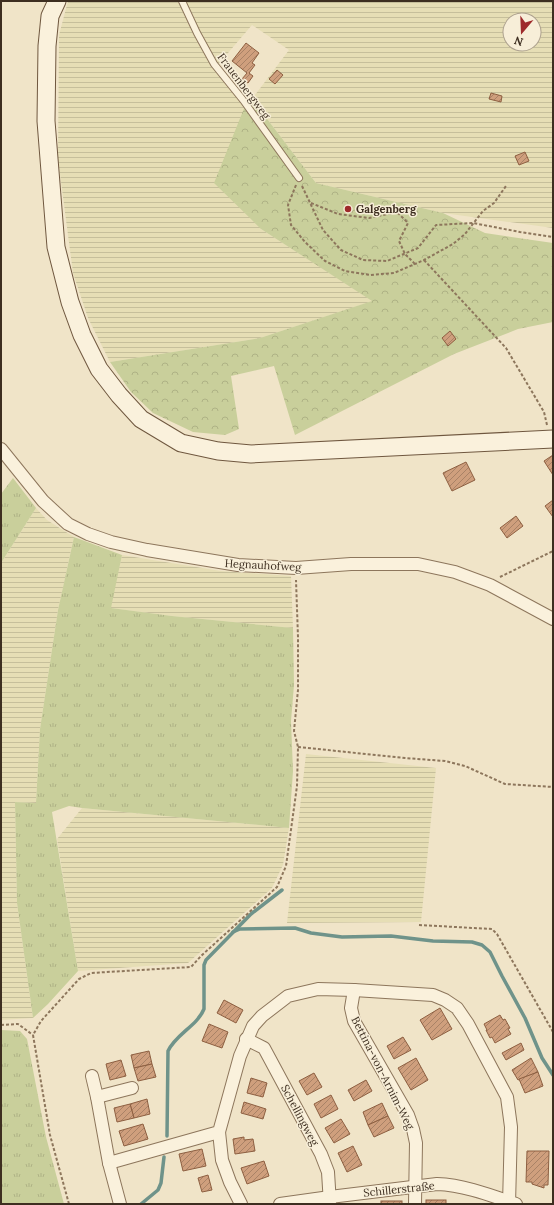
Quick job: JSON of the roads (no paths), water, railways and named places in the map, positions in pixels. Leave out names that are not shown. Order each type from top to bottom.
[{"type":"main road","points":[[57,1],[50,16],[47,46],[46,121],[56,247],[70,302],[82,335],[99,369],[119,395],[141,419],[182,443],[218,451],[251,454],[552,440]]},
{"type":"street","name":"Hegnauhofweg","points":[[1,449],[43,501],[68,524],[88,534],[111,542],[147,550],[238,565],[296,568],[351,564],[418,564],[455,572],[490,585],[553,619]]},
{"type":"street","points":[[241,1204],[230,1182],[222,1160],[219,1132],[246,1039],[253,1026],[262,1016],[288,996],[318,989],[433,995],[445,1000],[457,1008],[468,1024],[507,1097],[511,1127],[511,1203]]},
{"type":"street","name":"Bettina-von-Arnim-Weg","points":[[354,990],[352,1008],[354,1021],[408,1115],[413,1129],[416,1143],[415,1204]]},
{"type":"street","name":"Schellingweg","points":[[246,1039],[264,1048],[321,1154],[328,1172],[330,1200]]},
{"type":"street","points":[[92,1076],[109,1163],[120,1204]]},
{"type":"street","points":[[97,1097],[132,1088]]},
{"type":"street","points":[[109,1163],[219,1132]]},
{"type":"street","name":"Schillerstraße","points":[[280,1204],[330,1200],[437,1184],[465,1187],[511,1203]]},
{"type":"lane","name":"Frauenbergweg","points":[[182,1],[214,64],[243,100],[299,178]]},
{"type":"waterway","points":[[167,1136],[168,1051],[176,1040],[197,1020],[204,1009],[204,965],[206,960],[251,914],[282,890]]},
{"type":"waterway","points":[[233,932],[240,929],[295,928],[311,933],[342,937],[391,936],[433,941],[472,942],[482,945],[490,952],[525,1018],[542,1058],[553,1075]]},
{"type":"waterway","points":[[141,1204],[158,1190],[161,1183],[164,1157]]},
{"type":"place","name":"Galgenberg","points":[[348,209]]}]
